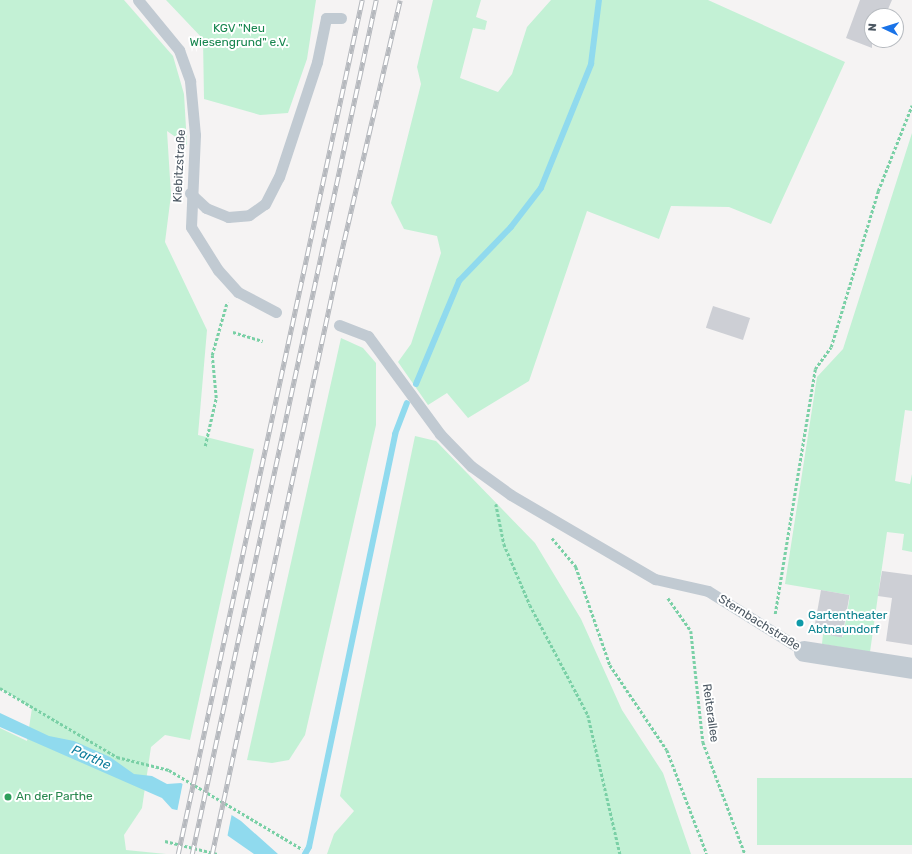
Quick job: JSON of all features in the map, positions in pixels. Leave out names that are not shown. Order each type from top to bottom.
[{"type":"street","name":"Sternbachstraße","points":[[804,651],[912,668]]},
{"type":"lane","name":"Kiebitzstraße","points":[[138,0],[179,50],[190,81],[195,135],[190,193],[191,227],[233,287],[250,301],[276,312]]},
{"type":"lane","points":[[190,193],[206,208],[228,217],[249,214],[265,204],[284,163],[317,62],[326,18],[341,18]]},
{"type":"lane","name":"Sternbachstraße","points":[[339,325],[368,336],[440,434],[492,481],[655,579],[708,591],[804,651]]},
{"type":"path","points":[[772,630],[815,369],[831,347],[878,191],[912,104]]},
{"type":"path","points":[[205,446],[216,398],[212,355],[233,287]]},
{"type":"path","points":[[233,332],[263,341]]},
{"type":"path","points":[[492,481],[504,544],[530,605],[588,715],[620,854]]},
{"type":"path","points":[[547,532],[576,567],[610,665],[667,750],[707,854]]},
{"type":"path","name":"Reiterallee","points":[[655,579],[691,631],[703,742],[745,854]]},
{"type":"path","points":[[0,688],[117,756],[169,770],[302,849]]},
{"type":"path","points":[[165,841],[218,854]]},
{"type":"green space","points":[[0,0],[124,0],[173,56],[184,94],[187,145],[167,131],[171,195],[165,242],[207,330],[198,435],[254,449],[190,740],[165,735],[151,747],[142,808],[124,835],[126,850],[166,854],[0,854],[0,728],[27,741],[32,708],[0,688]]},
{"type":"green space","name":"KGV \"Neu Wiesengrund\" e.V.","points":[[166,0],[316,0],[307,59],[288,113],[260,115],[204,99],[203,39]]},
{"type":"green space","points":[[433,0],[481,0],[476,17],[487,21],[485,30],[473,28],[460,78],[498,92],[512,74],[527,27],[551,0],[708,0],[845,62],[771,224],[729,207],[671,206],[659,239],[587,211],[529,381],[468,418],[447,393],[428,405],[398,362],[411,344],[441,253],[437,236],[404,229],[391,203],[421,84],[417,67]]},
{"type":"green space","points":[[912,133],[912,411],[905,410],[895,481],[910,484],[912,474],[912,552],[902,550],[904,534],[887,532],[870,652],[822,644],[823,634],[843,637],[850,595],[785,584],[817,377],[843,349]]},
{"type":"green space","points":[[341,338],[363,348],[376,363],[376,425],[305,735],[289,760],[272,763],[247,760]]},
{"type":"green space","points":[[415,436],[436,441],[535,543],[581,619],[622,710],[663,773],[691,854],[327,854],[334,834],[354,811],[340,796]]},
{"type":"green space","points":[[757,778],[912,778],[912,845],[757,845]]},
{"type":"water","name":"Parthe","points":[[0,713],[49,736],[74,741],[110,757],[134,774],[152,776],[167,784],[181,783],[241,821],[278,854],[254,854],[221,831],[186,812],[172,809],[162,798],[0,727]]},
{"type":"pier","points":[[183,782],[232,813],[227,838],[177,812]]},
{"type":"building","points":[[860,0],[892,0],[888,8],[864,8],[864,45],[846,38]]},
{"type":"building","points":[[713,306],[750,318],[743,340],[706,328]]},
{"type":"building","points":[[882,571],[912,575],[912,645],[886,641],[892,598],[878,596]]},
{"type":"building","points":[[821,590],[850,595],[842,637],[814,632]]},
{"type":"waterway","points":[[416,384],[459,281],[511,227],[541,188],[591,64],[599,0]]},
{"type":"waterway","points":[[305,854],[309,847],[395,434],[407,403]]},
{"type":"railway","points":[[178,854],[362,0]]},
{"type":"railway","points":[[192,854],[376,0]]},
{"type":"railway","points":[[212,854],[336,275],[400,0]]},
{"type":"place","name":"Gartentheater Abtnaundorf","points":[[800,623]]},
{"type":"place","name":"An der Parthe","points":[[8,797]]}]
